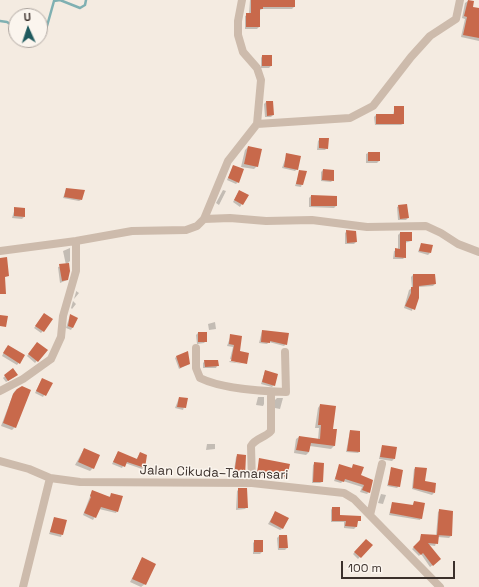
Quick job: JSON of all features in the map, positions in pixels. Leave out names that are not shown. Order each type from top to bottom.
[{"type":"street","points":[[0,251],[76,241],[132,231],[186,230],[197,226],[204,219],[228,161],[257,124],[261,80],[256,68],[243,52],[238,35],[238,22],[242,0]]},
{"type":"street","points":[[257,124],[350,118],[373,106],[411,57],[430,36],[456,19],[460,0]]},
{"type":"street","points":[[204,219],[230,218],[266,221],[312,220],[367,227],[426,226],[441,233],[458,244],[479,252]]},
{"type":"street","points":[[0,391],[23,379],[50,358],[61,337],[63,316],[76,271],[76,241]]},
{"type":"street","points":[[196,348],[196,368],[200,378],[224,385],[272,392],[286,392],[285,352]]},
{"type":"street","points":[[252,484],[251,446],[254,441],[271,431],[272,392]]},
{"type":"street","name":"Jalan Cikuda–Tamansari","points":[[0,461],[29,468],[50,478],[80,482],[252,484],[344,493],[354,499],[440,587]]},
{"type":"street","points":[[370,515],[382,464]]},
{"type":"street","points":[[23,587],[50,478]]},
{"type":"building","points":[[251,0],[295,0],[295,7],[263,7],[263,9],[260,9],[260,27],[246,27],[246,13],[251,13]]},
{"type":"building","points":[[468,0],[474,1],[473,7],[479,8],[479,38],[463,35],[467,17],[464,16]]},
{"type":"building","points":[[262,55],[272,55],[272,66],[262,66]]},
{"type":"building","points":[[266,101],[273,101],[274,115],[267,116]]},
{"type":"building","points":[[394,106],[404,106],[404,124],[376,124],[376,114],[394,114]]},
{"type":"building","points":[[319,138],[329,138],[328,149],[319,148]]},
{"type":"building","points":[[248,146],[262,149],[258,167],[244,164]]},
{"type":"building","points":[[368,152],[380,152],[380,161],[368,161]]},
{"type":"building","points":[[286,153],[301,156],[298,170],[284,167]]},
{"type":"building","points":[[233,165],[244,169],[239,183],[228,178]]},
{"type":"building","points":[[323,169],[334,170],[334,181],[322,180]]},
{"type":"building","points":[[299,170],[307,171],[303,185],[296,184]]},
{"type":"building","points":[[66,188],[85,190],[82,200],[64,197]]},
{"type":"building","points":[[239,190],[249,195],[243,205],[234,200]]},
{"type":"building","points":[[311,195],[337,196],[337,206],[311,206]]},
{"type":"building","points":[[407,204],[409,218],[400,219],[398,205]]},
{"type":"building","points":[[14,207],[25,208],[25,217],[14,216]]},
{"type":"building","points":[[346,230],[356,231],[357,242],[347,243]]},
{"type":"building","points":[[400,232],[412,232],[412,241],[406,241],[406,258],[395,257],[395,248],[400,249]]},
{"type":"building","points":[[421,243],[433,245],[431,253],[419,251]]},
{"type":"building","points":[[7,257],[9,276],[5,277],[6,294],[0,294],[0,258]]},
{"type":"building","points":[[69,263],[70,271],[68,280],[62,281],[59,264]]},
{"type":"building","points":[[413,274],[435,274],[436,284],[419,286],[419,298],[415,310],[405,306],[411,293],[411,287],[413,287]]},
{"type":"building","points":[[44,313],[53,319],[44,332],[35,326]]},
{"type":"building","points":[[70,314],[78,318],[73,328],[68,326]]},
{"type":"building","points":[[0,315],[8,316],[6,327],[0,326]]},
{"type":"building","points":[[262,330],[289,333],[287,345],[270,341],[270,343],[261,342]]},
{"type":"building","points":[[198,332],[207,332],[207,342],[198,342]]},
{"type":"building","points":[[230,334],[242,336],[240,351],[249,353],[247,364],[231,361],[234,345],[229,344]]},
{"type":"building","points":[[37,342],[48,350],[38,362],[28,354]]},
{"type":"building","points":[[8,345],[25,355],[20,364],[3,353]]},
{"type":"building","points":[[188,351],[190,364],[180,368],[176,356]]},
{"type":"building","points":[[204,360],[218,360],[219,366],[205,367]]},
{"type":"building","points":[[13,368],[18,375],[8,381],[4,375]]},
{"type":"building","points":[[265,370],[278,374],[275,386],[262,382]]},
{"type":"building","points":[[42,378],[53,383],[46,396],[36,391]]},
{"type":"building","points":[[22,386],[31,390],[16,428],[3,423],[13,394]]},
{"type":"building","points":[[179,397],[188,398],[186,408],[177,407]]},
{"type":"building","points":[[320,404],[336,406],[333,429],[337,429],[335,446],[311,443],[309,452],[296,450],[299,436],[320,439],[321,425],[318,425]]},
{"type":"building","points":[[350,430],[360,431],[360,452],[347,451]]},
{"type":"building","points":[[382,445],[397,447],[395,459],[380,457]]},
{"type":"building","points":[[84,448],[100,455],[94,469],[78,462]]},
{"type":"building","points":[[118,451],[137,459],[140,452],[147,455],[145,468],[127,462],[125,467],[113,462]]},
{"type":"building","points":[[237,454],[246,455],[245,477],[234,475]]},
{"type":"building","points":[[259,458],[290,464],[287,477],[257,474]]},
{"type":"building","points":[[314,462],[324,463],[323,482],[313,482]]},
{"type":"building","points":[[339,464],[352,468],[353,464],[364,467],[361,475],[373,480],[370,493],[362,490],[364,485],[345,479],[344,482],[335,479]]},
{"type":"building","points":[[391,467],[403,470],[400,487],[388,485]]},
{"type":"building","points":[[415,467],[427,468],[425,481],[436,483],[435,493],[413,488]]},
{"type":"building","points":[[238,488],[247,488],[248,508],[238,508]]},
{"type":"building","points":[[92,490],[110,497],[111,493],[123,496],[118,512],[101,507],[96,518],[84,513],[91,497]]},
{"type":"building","points":[[414,501],[425,503],[422,519],[390,513],[392,502],[413,505]]},
{"type":"building","points":[[332,507],[340,507],[340,515],[361,516],[361,521],[358,521],[357,527],[345,526],[346,521],[332,521]]},
{"type":"building","points":[[439,509],[453,511],[452,536],[437,535]]},
{"type":"building","points":[[275,511],[289,518],[283,529],[270,522]]},
{"type":"building","points":[[54,517],[67,520],[63,535],[50,532]]},
{"type":"building","points":[[421,534],[439,535],[438,544],[428,543],[441,559],[433,566],[423,553],[421,555],[413,547],[420,540]]},
{"type":"building","points":[[279,535],[287,535],[288,548],[279,548]]},
{"type":"building","points":[[366,539],[373,545],[361,558],[354,552]]},
{"type":"building","points":[[254,540],[263,540],[263,552],[254,552]]},
{"type":"building","points":[[142,557],[156,564],[146,585],[132,579]]},
{"type":"waterway","points":[[48,22],[54,1],[60,0],[80,8],[85,5],[86,0]]},
{"type":"waterway","points":[[0,21],[8,23]]}]
